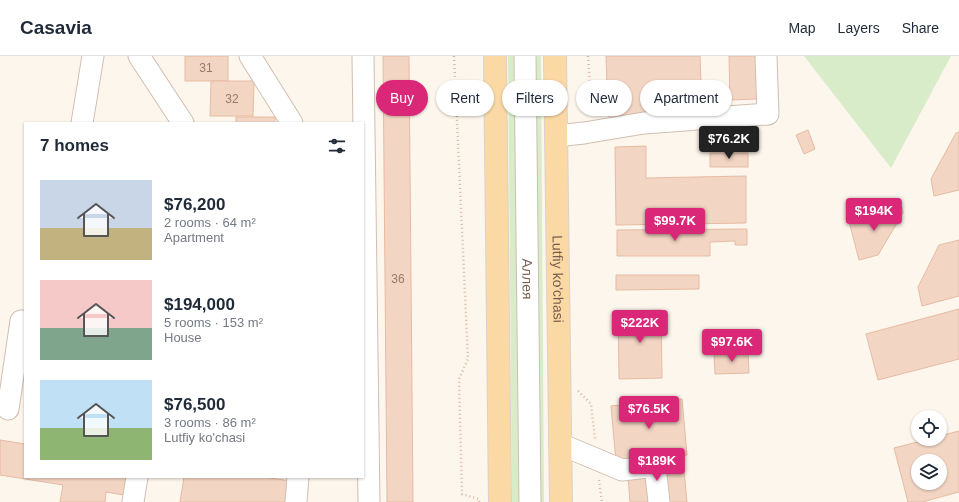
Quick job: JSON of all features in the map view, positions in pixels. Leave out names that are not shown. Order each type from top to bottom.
[{"type":"main road","points":[[495,56],[500,502]]},
{"type":"main road","name":"Lutfiy ko'chasi","points":[[555,56],[561,502]]},
{"type":"street","points":[[82,122],[93,56]]},
{"type":"street","points":[[139,56],[182,122]]},
{"type":"street","points":[[250,56],[291,122]]},
{"type":"street","points":[[363,56],[364,122]]},
{"type":"street","name":"Аллея","points":[[525,56],[530,502]]},
{"type":"street","points":[[556,136],[644,123],[768,114],[766,56]]},
{"type":"street","points":[[364,145],[368,502]]},
{"type":"street","points":[[11,409],[21,321]]},
{"type":"street","points":[[560,444],[622,470],[655,466],[659,502]]},
{"type":"street","points":[[133,502],[137,478]]},
{"type":"street","points":[[296,502],[298,478]]},
{"type":"path","points":[[454,56],[468,359],[459,379],[462,494],[479,498],[479,502]]},
{"type":"path","points":[[584,133],[592,115],[588,56]]},
{"type":"path","points":[[574,387],[591,404],[602,502]]},
{"type":"green space","points":[[508,56],[541,56],[541,80],[508,80]]},
{"type":"green space","points":[[804,56],[951,56],[891,168]]},
{"type":"green space","points":[[509,116],[541,116],[544,502],[512,502]]},
{"type":"building","points":[[185,56],[228,56],[228,81],[185,81]]},
{"type":"building","points":[[383,56],[409,56],[409,80],[383,80]]},
{"type":"building","points":[[606,56],[700,56],[701,80],[640,80],[640,115],[632,115],[632,80],[607,80]]},
{"type":"building","points":[[729,56],[756,56],[757,99],[732,100],[732,80],[730,80]]},
{"type":"building","points":[[211,81],[254,81],[253,116],[210,116]]},
{"type":"building","points":[[384,116],[410,116],[413,502],[387,502]]},
{"type":"building","points":[[236,117],[275,117],[275,122],[236,122]]},
{"type":"building","points":[[808,130],[815,149],[804,154],[796,135]]},
{"type":"building","points":[[959,132],[959,190],[934,196],[931,179],[956,133]]},
{"type":"building","points":[[646,146],[646,178],[746,176],[746,223],[616,225],[615,147]]},
{"type":"building","points":[[710,153],[748,153],[748,167],[710,167]]},
{"type":"building","points":[[902,207],[903,213],[878,255],[859,260],[849,221]]},
{"type":"building","points":[[747,229],[747,245],[735,245],[735,241],[710,242],[710,256],[617,256],[617,230]]},
{"type":"building","points":[[959,240],[959,296],[922,306],[918,287],[939,245]]},
{"type":"building","points":[[616,275],[699,275],[699,289],[616,290]]},
{"type":"building","points":[[959,309],[959,359],[878,380],[866,334]]},
{"type":"building","points":[[661,310],[662,378],[619,379],[618,311]]},
{"type":"building","points":[[748,352],[749,373],[715,374],[714,353]]},
{"type":"building","points":[[682,399],[687,455],[616,462],[611,406]]},
{"type":"building","points":[[959,431],[959,492],[922,502],[908,502],[894,448],[911,444],[911,446],[947,446],[947,434]]},
{"type":"building","points":[[0,440],[24,444],[24,478],[126,478],[124,495],[106,492],[105,502],[60,502],[63,485],[0,475]]},
{"type":"building","points":[[669,457],[671,471],[684,470],[687,502],[630,502],[628,476],[641,460]]},
{"type":"building","points":[[184,478],[270,478],[290,481],[286,502],[180,502]]}]
